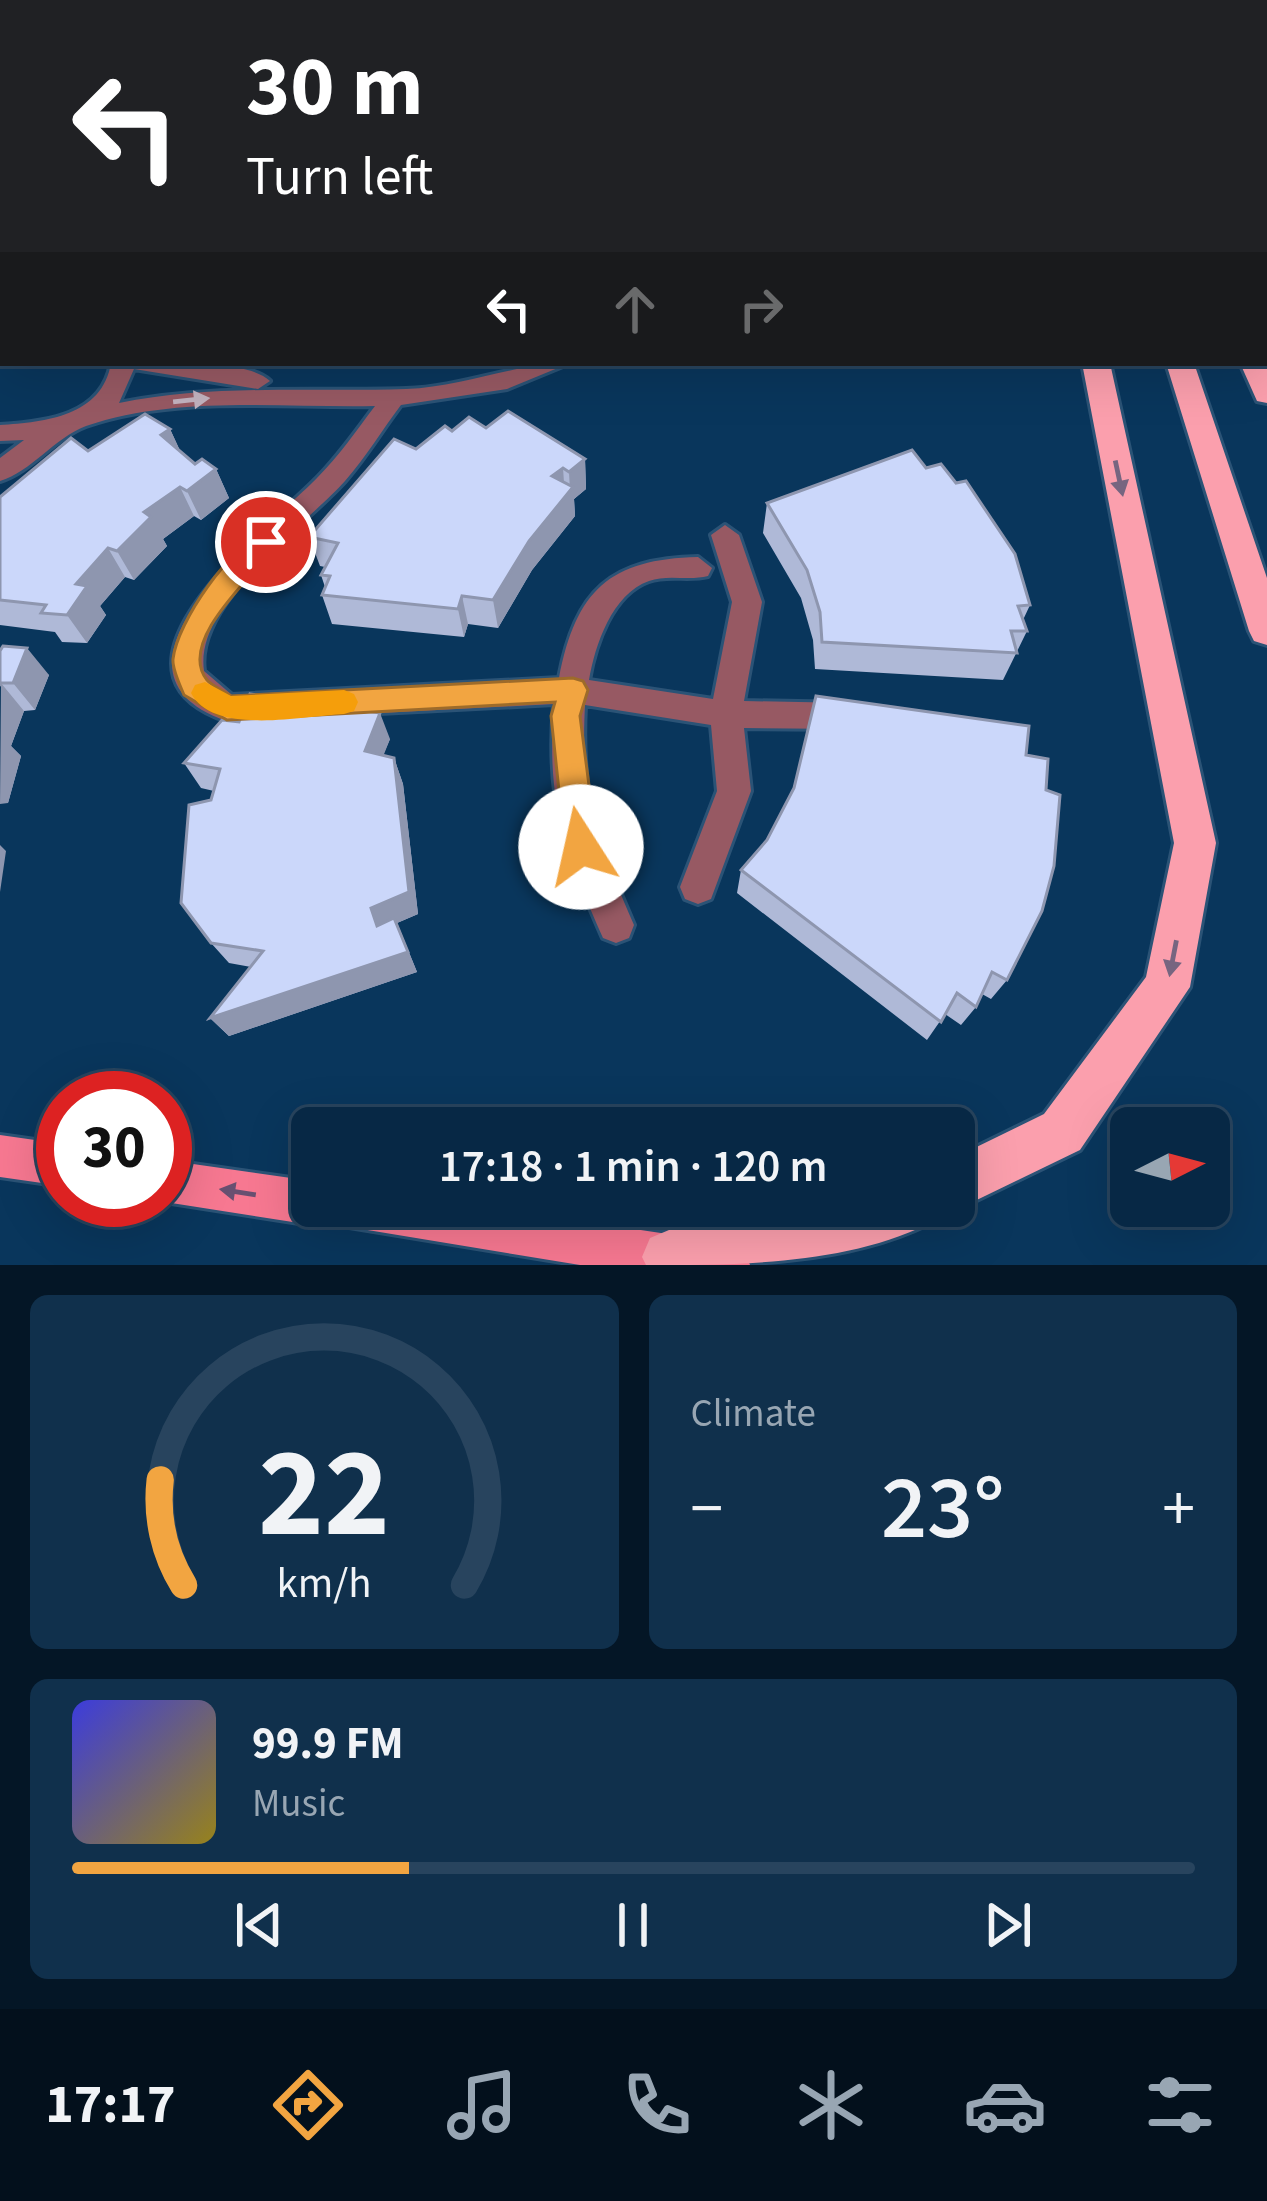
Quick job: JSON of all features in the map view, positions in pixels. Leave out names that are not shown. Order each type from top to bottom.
[{"type":"highway","points":[[975,1175],[1062,1132],[1167,987],[1195,843],[1097,366]]},
{"type":"highway","points":[[1181,366],[1267,631]]},
{"type":"highway","points":[[1255,366],[1267,394]]},
{"type":"highway","points":[[669,1257],[824,1227]]},
{"type":"main road","points":[[0,1156],[36,1161]]},
{"type":"main road","points":[[192,1184],[291,1200]]},
{"type":"main road","points":[[471,1227],[728,1265]]},
{"type":"street","points":[[0,472],[107,402],[123,380],[123,366]]},
{"type":"street","points":[[164,366],[395,396]]},
{"type":"street","points":[[0,433],[214,398],[464,391],[552,366]]},
{"type":"street","points":[[395,396],[338,472],[246,559],[204,611],[187,660],[194,686],[227,708],[573,690],[726,714],[891,717]]},
{"type":"street","points":[[698,887],[734,791],[726,714],[747,602],[725,535]]},
{"type":"street","points":[[616,925],[581,847],[565,716],[590,626],[613,592],[637,572],[698,568]]},
{"type":"building","points":[[508,411],[585,459],[569,472],[563,468],[552,476],[573,487],[529,541],[493,600],[462,596],[458,609],[322,595],[330,576],[321,575],[338,543],[309,537],[394,439],[416,449],[445,426],[452,431],[469,417],[486,428]]},
{"type":"building","points":[[145,414],[170,429],[161,435],[195,464],[202,459],[216,469],[187,491],[180,487],[144,512],[151,517],[117,551],[108,548],[76,584],[87,586],[67,615],[41,613],[46,605],[0,600],[0,497],[71,438],[88,451]]},
{"type":"building","points":[[912,450],[926,468],[941,464],[956,483],[966,481],[1015,554],[1030,605],[1018,606],[1027,631],[1011,631],[1017,653],[822,642],[820,612],[807,570],[767,503]]},
{"type":"building","points":[[3,646],[27,648],[13,683],[0,686],[0,651]]},
{"type":"building","points":[[250,694],[380,713],[365,751],[394,758],[409,892],[371,908],[377,926],[394,918],[408,952],[210,1018],[263,951],[211,943],[181,903],[189,805],[211,800],[220,769],[184,763],[222,720],[239,722]]},
{"type":"building","points":[[816,696],[1029,726],[1026,755],[1048,759],[1046,790],[1060,795],[1054,866],[1042,911],[1007,980],[992,972],[976,1007],[957,993],[941,1022],[741,870],[767,840],[794,788]]},
{"type":"slow traffic","points":[[205,693],[227,708],[344,702]]},
{"type":"route","points":[[266,542],[204,611],[187,660],[194,686],[227,708],[573,690],[565,716],[581,847]]}]
